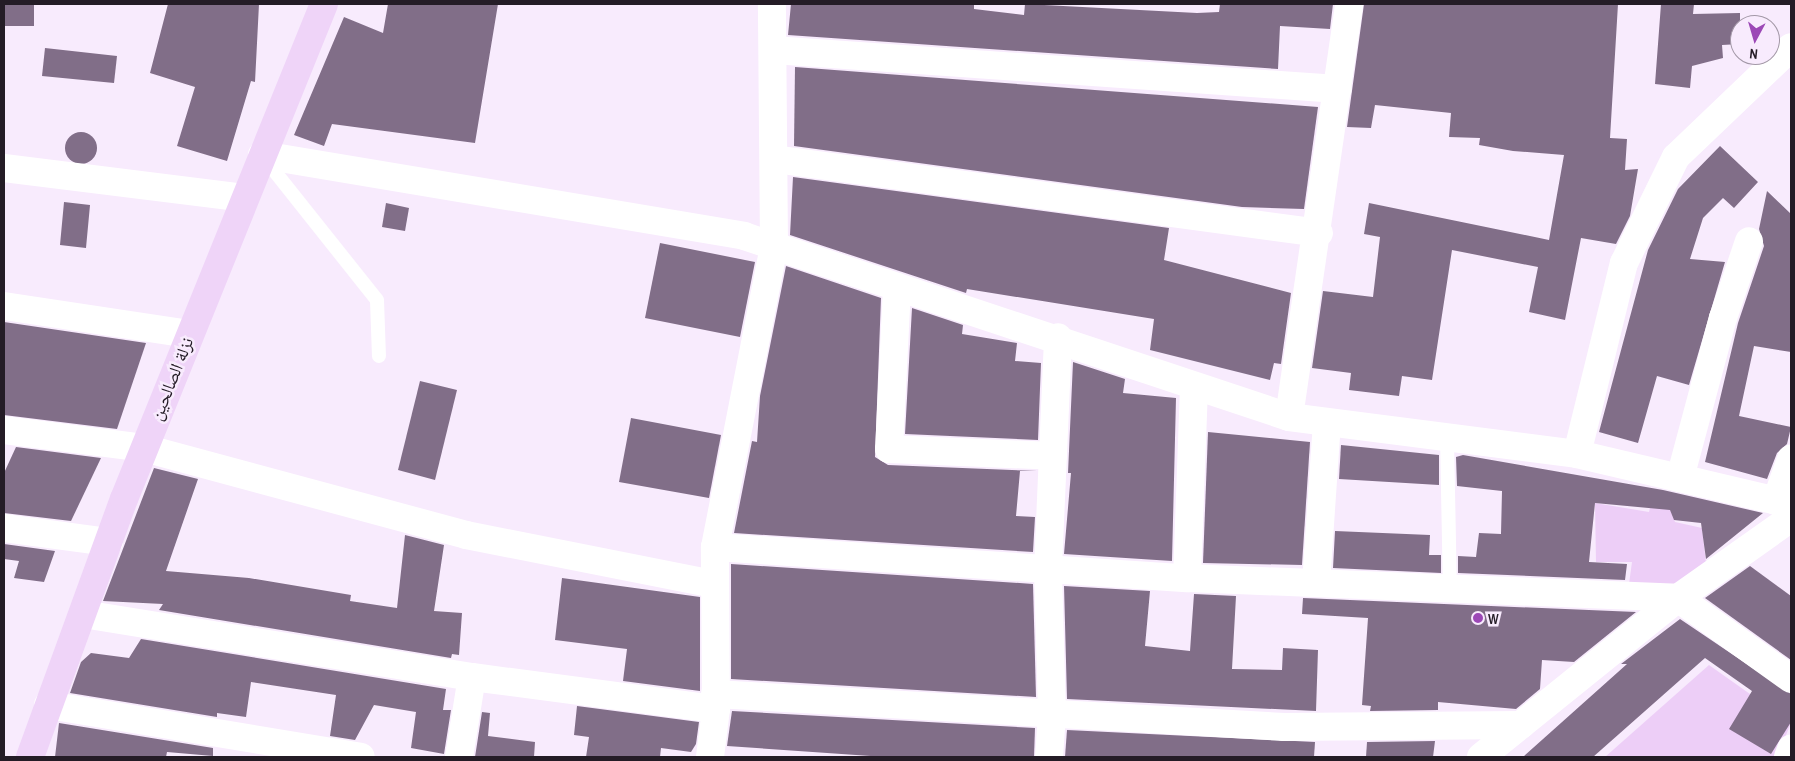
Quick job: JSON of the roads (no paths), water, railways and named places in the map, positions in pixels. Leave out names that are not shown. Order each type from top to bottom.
[{"type":"main road","name":"نزلة الصالحين","points":[[30,757],[144,448],[324,4]]},
{"type":"street","points":[[710,757],[715,702],[715,547],[774,246],[772,4]]},
{"type":"street","points":[[1289,417],[1319,233],[1350,4]]},
{"type":"street","points":[[1577,454],[1624,264],[1676,157],[1791,47]]},
{"type":"street","points":[[773,50],[1338,90]]},
{"type":"street","points":[[262,155],[744,236],[897,287],[1058,337],[1194,386],[1289,417],[1577,454],[1680,478],[1786,508]]},
{"type":"street","points":[[774,159],[1319,233]]},
{"type":"street","points":[[4,168],[244,198]]},
{"type":"street","points":[[1680,478],[1723,318],[1749,241]]},
{"type":"street","points":[[897,287],[889,450],[1053,456]]},
{"type":"street","points":[[4,306],[190,334]]},
{"type":"street","points":[[1049,757],[1052,714],[1048,568],[1058,337]]},
{"type":"street","points":[[1187,578],[1194,386]]},
{"type":"street","points":[[1316,583],[1327,422]]},
{"type":"street","points":[[4,430],[144,448],[466,535],[714,584]]},
{"type":"street","points":[[1480,757],[1678,598],[1786,508],[1791,459]]},
{"type":"street","points":[[4,528],[108,542]]},
{"type":"street","points":[[715,547],[1187,578],[1678,598],[1791,679]]},
{"type":"street","points":[[83,614],[472,678],[715,702],[1052,714],[1284,727],[1521,725]]},
{"type":"street","points":[[459,757],[472,678]]},
{"type":"street","points":[[48,706],[362,757]]},
{"type":"street","points":[[1788,757],[1791,749]]},
{"type":"lane","points":[[262,155],[377,300],[379,356]]},
{"type":"lane","points":[[1447,438],[1450,588]]},
{"type":"place","name":"w","points":[[1478,618]]}]
